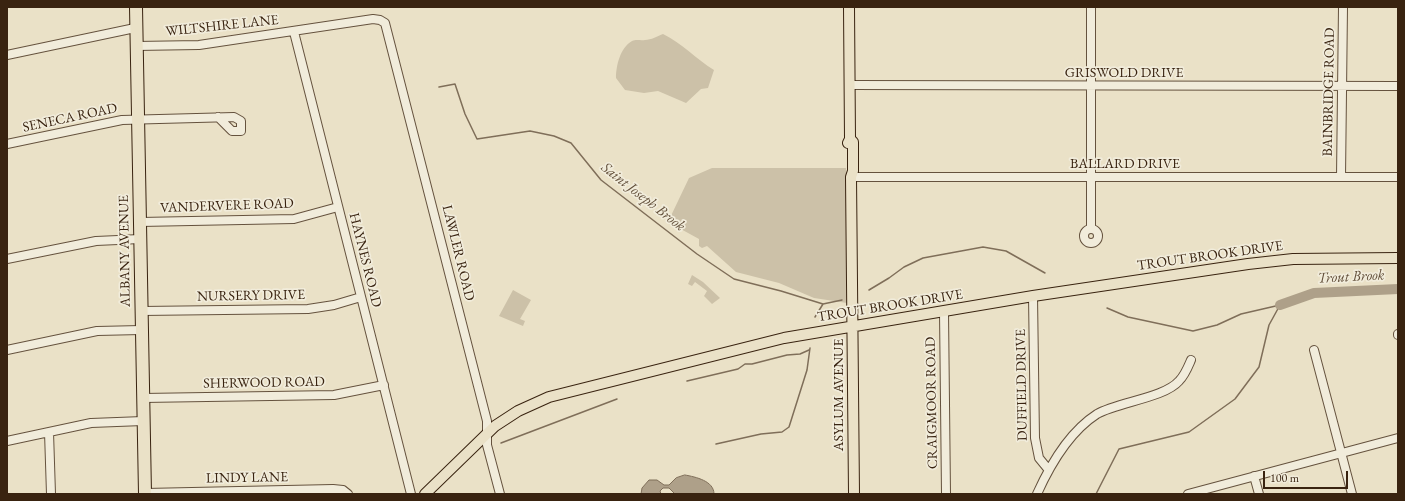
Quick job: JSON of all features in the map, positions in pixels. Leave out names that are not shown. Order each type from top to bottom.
[{"type":"highway","name":"ALBANY AVENUE","points":[[136,7],[135,28],[145,494]]},
{"type":"main road","name":"ASYLUM AVENUE","points":[[849,7],[850,139],[848,143],[848,171],[851,177],[854,494]]},
{"type":"main road","name":"TROUT BROOK DRIVE","points":[[425,494],[487,434],[518,411],[549,397],[784,338],[1033,296],[1281,259],[1398,258]]},
{"type":"street","points":[[1091,7],[1091,228]]},
{"type":"street","name":"BAINBRIDGE ROAD","points":[[1341,177],[1343,7]]},
{"type":"street","name":"WILTSHIRE LANE","points":[[136,46],[199,45],[373,19],[383,21]]},
{"type":"street","name":"LAWLER ROAD","points":[[383,21],[386,26],[487,420],[487,445],[500,494]]},
{"type":"street","points":[[7,55],[135,28]]},
{"type":"street","name":"HAYNES ROAD","points":[[294,32],[412,494]]},
{"type":"street","name":"GRISWOLD DRIVE","points":[[850,85],[1398,86]]},
{"type":"street","name":"SENECA ROAD","points":[[7,144],[122,120],[218,118]]},
{"type":"street","name":"BALLARD DRIVE","points":[[851,177],[1398,177]]},
{"type":"street","name":"VANDERVERE ROAD","points":[[140,222],[294,219],[338,207]]},
{"type":"street","points":[[7,259],[96,241],[140,239]]},
{"type":"street","name":"DUFFIELD DRIVE","points":[[1033,296],[1035,438],[1040,458],[1048,469]]},
{"type":"street","name":"NURSERY DRIVE","points":[[141,311],[308,308],[323,307],[361,297]]},
{"type":"street","name":"CRAIGMOOR ROAD","points":[[944,312],[946,494]]},
{"type":"street","points":[[7,350],[97,331],[141,330]]},
{"type":"street","points":[[1314,350],[1352,494]]},
{"type":"street","points":[[1037,494],[1048,469],[1071,439],[1094,417],[1106,410],[1175,385],[1184,374],[1191,360]]},
{"type":"street","name":"SHERWOOD ROAD","points":[[143,398],[334,395],[384,385]]},
{"type":"street","points":[[7,441],[91,423],[143,421]]},
{"type":"street","points":[[49,432],[51,494]]},
{"type":"street","points":[[1188,494],[1398,438]]},
{"type":"street","points":[[1254,476],[1259,494]]},
{"type":"street","name":"LINDY LANE","points":[[145,494],[333,488],[343,490],[348,494]]},
{"type":"shaded area","points":[[663,34],[714,70],[708,88],[701,89],[686,103],[658,91],[644,93],[625,90],[616,78],[620,58],[624,48],[628,44],[634,40],[650,39]]},
{"type":"shaded area","points":[[712,168],[846,168],[847,303],[814,298],[779,283],[736,272],[707,246],[702,248],[699,246],[699,239],[668,222],[689,178]]},
{"type":"shaded area","points":[[692,275],[703,282],[720,298],[712,304],[704,296],[707,291],[695,282],[692,286],[688,284]]},
{"type":"shaded area","points":[[513,290],[531,300],[520,319],[525,321],[523,326],[499,316]]},
{"type":"shaded area","points":[[685,475],[704,480],[711,486],[714,494],[675,494],[669,488],[663,488],[660,491],[661,494],[641,494],[642,488],[649,480],[657,480],[664,485],[669,485],[676,478]]},
{"type":"waterway","name":"Saint Joseph Brook","points":[[439,87],[455,84],[465,114],[477,139],[530,131],[554,136],[571,143],[601,180],[697,254],[734,279],[823,304],[842,300]]},
{"type":"waterway","points":[[869,290],[904,267],[923,258],[983,247],[1006,251],[1045,273]]},
{"type":"waterway","name":"Trout Brook","points":[[1280,305],[1314,293],[1398,289]]},
{"type":"waterway","points":[[815,317],[823,304]]},
{"type":"waterway","points":[[1107,308],[1128,317],[1193,331],[1217,325],[1241,314],[1280,305]]},
{"type":"waterway","name":"Trout Brook","points":[[1096,494],[1119,449],[1189,432],[1235,399],[1259,367],[1269,325],[1280,305]]},
{"type":"waterway","points":[[716,444],[761,434],[782,432],[789,427],[807,370],[810,348]]},
{"type":"waterway","points":[[687,381],[738,369],[745,364],[752,364],[787,355],[800,354],[809,350]]},
{"type":"waterway","points":[[501,443],[617,399]]}]
